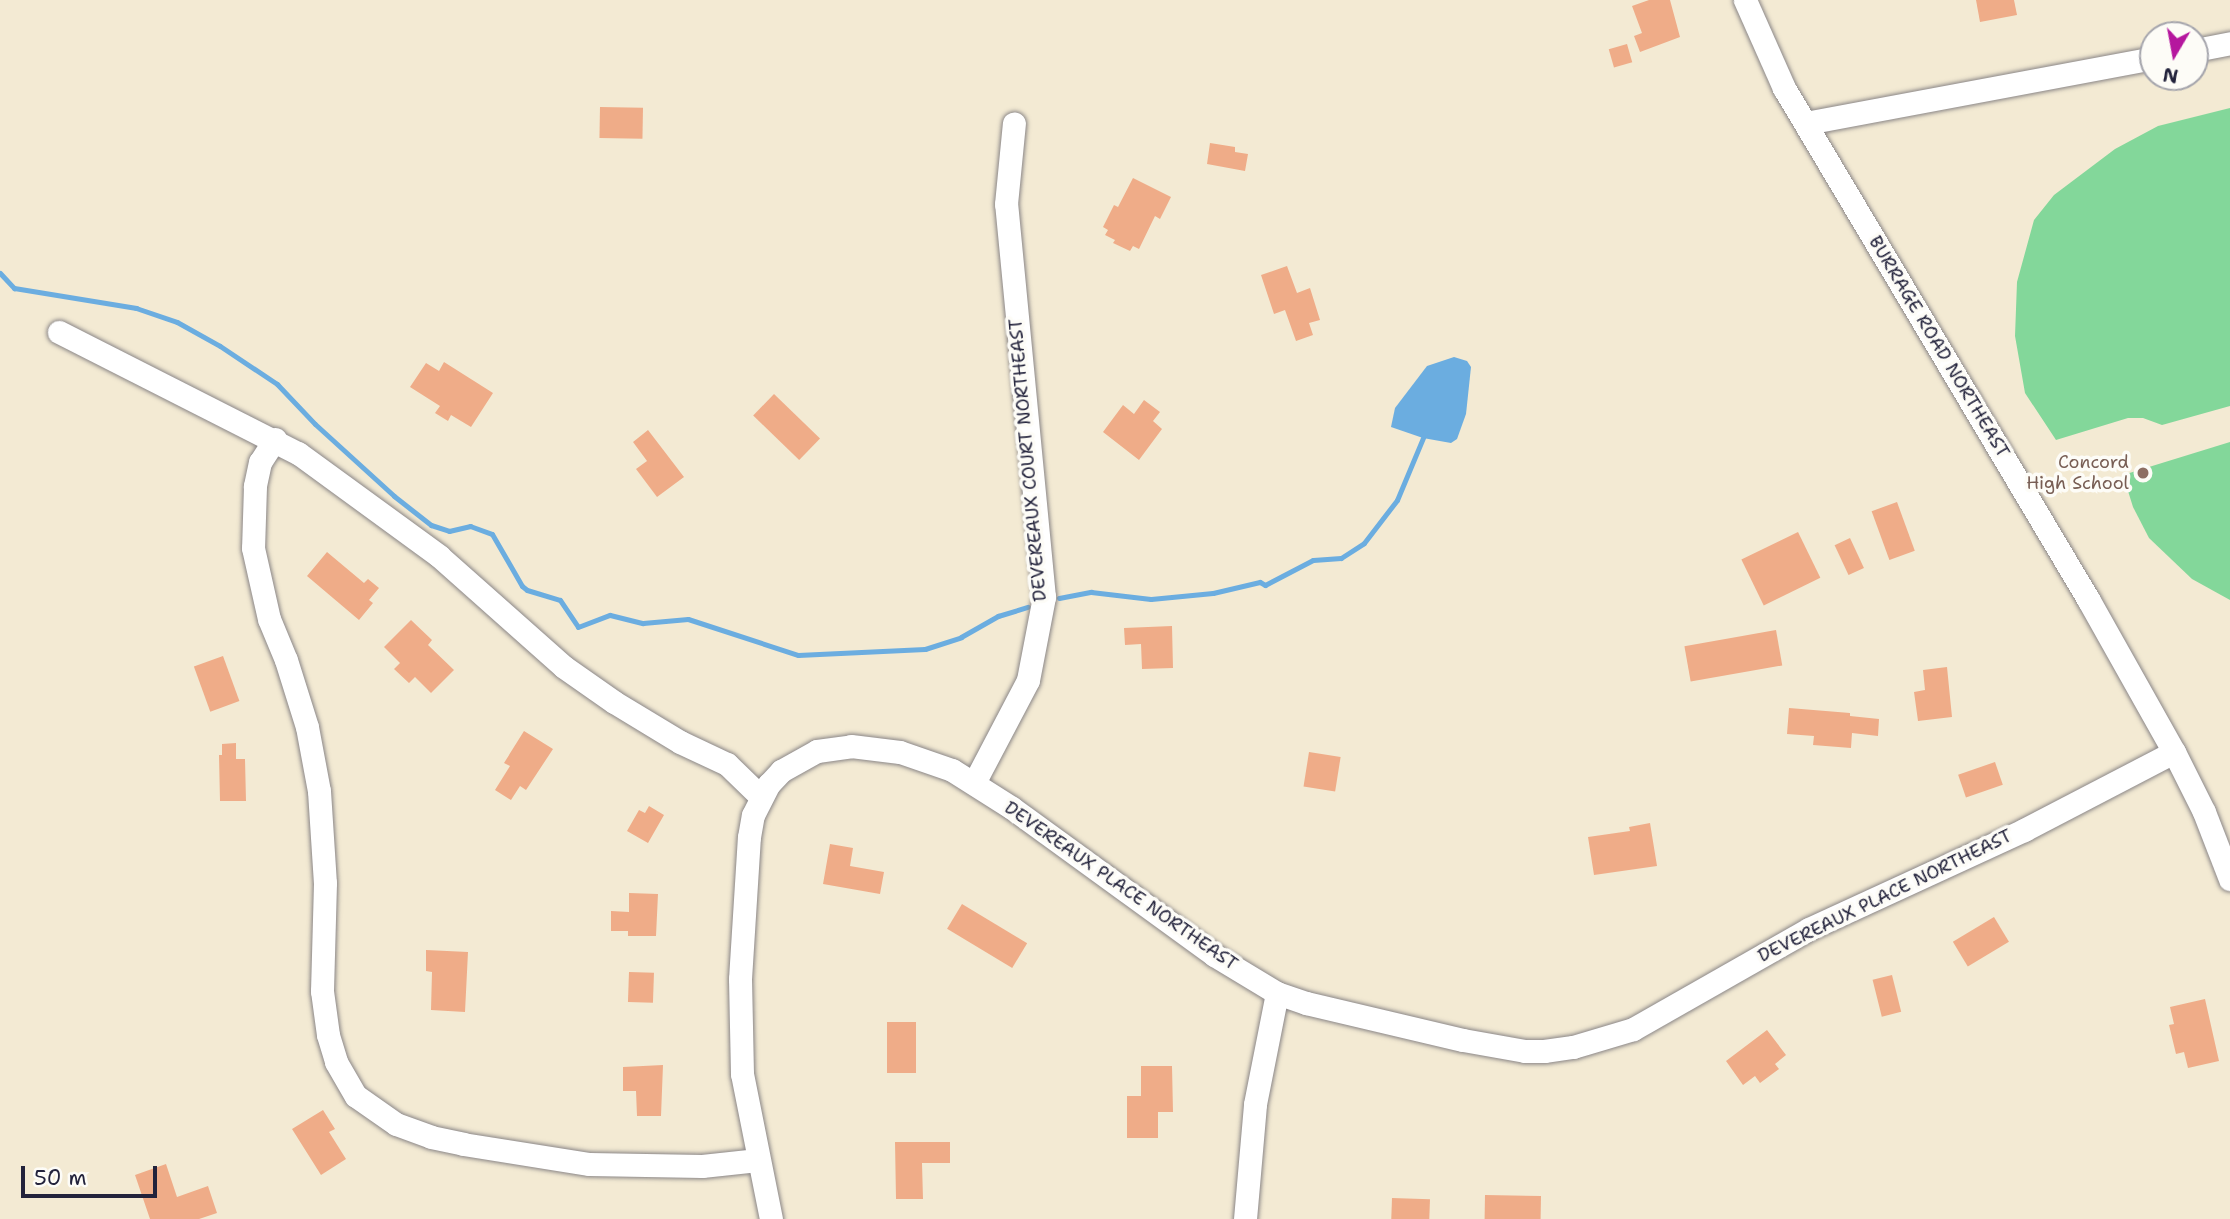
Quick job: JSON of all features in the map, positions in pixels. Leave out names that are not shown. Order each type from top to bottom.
[{"type":"street","name":"BURRAGE ROAD NORTHEAST","points":[[1745,0],[1784,88],[2174,752],[2204,812],[2230,879]]},
{"type":"street","points":[[2209,47],[2230,43]]},
{"type":"street","points":[[1806,123],[2139,61]]},
{"type":"street","name":"DEVEREAUX COURT NORTHEAST","points":[[974,783],[1028,680],[1044,597],[1006,204],[1014,123]]},
{"type":"street","points":[[59,332],[275,439],[439,556],[564,667],[614,702],[680,742],[727,764],[761,797]]},
{"type":"street","points":[[275,439],[260,462],[255,486],[253,548],[268,619],[286,660],[307,727],[319,791],[325,883],[322,991],[328,1035],[336,1062],[356,1096],[396,1124],[431,1137],[463,1144],[589,1164],[631,1167],[702,1166],[758,1160]]},
{"type":"street","name":"DEVEREAUX PLACE NORTHEAST","points":[[771,1219],[742,1074],[740,979],[749,837],[761,797],[781,771],[817,751],[851,746],[900,752],[939,765],[974,783],[1214,955],[1277,993],[1306,1003],[1525,1051],[1573,1047],[1633,1029],[1809,929],[2024,830],[2174,752]]},
{"type":"street","points":[[1245,1219],[1255,1104],[1277,993]]},
{"type":"green space","points":[[2230,108],[2230,406],[2162,425],[2143,418],[2128,418],[2056,440],[2025,393],[2015,336],[2017,282],[2034,220],[2054,195],[2115,149],[2158,126]]},
{"type":"green space","points":[[2230,442],[2230,600],[2192,579],[2149,538],[2133,507],[2123,475]]},
{"type":"water","points":[[1454,357],[1467,361],[1471,367],[1466,414],[1457,439],[1451,443],[1423,438],[1391,427],[1395,408],[1427,366]]},
{"type":"building","points":[[1649,0],[1670,0],[1680,37],[1640,52],[1634,36],[1642,33],[1632,6]]},
{"type":"building","points":[[1976,0],[2014,0],[2017,15],[1980,22]]},
{"type":"building","points":[[1627,44],[1632,62],[1614,68],[1609,49]]},
{"type":"building","points":[[600,107],[643,108],[642,139],[599,138]]},
{"type":"building","points":[[1210,143],[1235,147],[1235,152],[1248,154],[1245,171],[1207,164]]},
{"type":"building","points":[[1133,178],[1171,197],[1160,219],[1155,216],[1139,249],[1133,246],[1130,251],[1113,243],[1115,240],[1105,235],[1108,230],[1103,227],[1114,205],[1118,207]]},
{"type":"building","points":[[1287,266],[1297,293],[1310,288],[1320,320],[1309,323],[1313,335],[1296,341],[1285,310],[1274,314],[1261,275]]},
{"type":"building","points":[[444,362],[493,393],[471,427],[451,415],[448,421],[435,413],[440,406],[410,387],[426,363],[439,371]]},
{"type":"building","points":[[774,394],[820,438],[799,460],[753,416]]},
{"type":"building","points":[[1144,400],[1160,412],[1153,421],[1162,429],[1139,460],[1103,432],[1123,405],[1134,414]]},
{"type":"building","points":[[648,430],[684,477],[657,497],[636,469],[647,461],[633,442]]},
{"type":"building","points":[[1897,502],[1915,551],[1889,560],[1872,511]]},
{"type":"building","points":[[1798,532],[1820,578],[1764,605],[1741,560]]},
{"type":"building","points":[[1850,538],[1864,568],[1849,575],[1835,545]]},
{"type":"building","points":[[327,552],[364,583],[368,579],[379,588],[369,600],[373,603],[359,620],[307,576]]},
{"type":"building","points":[[411,620],[432,640],[428,645],[454,670],[431,693],[415,677],[409,683],[394,669],[400,663],[384,647]]},
{"type":"building","points":[[1172,626],[1173,668],[1142,669],[1141,644],[1125,645],[1124,628]]},
{"type":"building","points":[[1776,630],[1782,665],[1691,682],[1684,646]]},
{"type":"building","points":[[223,656],[239,701],[210,712],[194,667]]},
{"type":"building","points":[[1947,667],[1952,717],[1918,721],[1914,692],[1925,690],[1923,670]]},
{"type":"building","points":[[1789,708],[1850,713],[1850,716],[1879,719],[1878,736],[1852,733],[1851,748],[1813,745],[1814,736],[1787,734]]},
{"type":"building","points":[[524,731],[553,749],[526,790],[520,786],[511,800],[495,790],[510,766],[504,763]]},
{"type":"building","points":[[236,743],[236,759],[245,759],[246,801],[220,801],[219,755],[222,755],[222,744]]},
{"type":"building","points":[[1309,752],[1341,757],[1335,792],[1304,787]]},
{"type":"building","points":[[1995,762],[2003,785],[1966,797],[1958,775]]},
{"type":"building","points":[[649,806],[664,815],[648,843],[627,831],[639,810],[645,813]]},
{"type":"building","points":[[1650,823],[1657,866],[1594,875],[1588,837],[1630,831],[1629,827]]},
{"type":"building","points":[[830,844],[853,848],[850,866],[884,872],[880,894],[823,884]]},
{"type":"building","points":[[629,893],[658,894],[656,936],[628,936],[628,931],[611,931],[611,911],[629,912]]},
{"type":"building","points":[[962,904],[1027,943],[1012,968],[947,929]]},
{"type":"building","points":[[1994,917],[2009,942],[1968,967],[1953,942]]},
{"type":"building","points":[[426,950],[468,952],[465,1012],[431,1010],[432,972],[426,971]]},
{"type":"building","points":[[629,972],[654,973],[653,1003],[628,1002]]},
{"type":"building","points":[[1892,975],[1901,1012],[1882,1017],[1873,980]]},
{"type":"building","points":[[2205,999],[2219,1061],[2188,1068],[2184,1052],[2176,1054],[2169,1025],[2174,1024],[2170,1007]]},
{"type":"building","points":[[887,1022],[916,1022],[916,1073],[887,1073]]},
{"type":"building","points":[[1767,1030],[1786,1055],[1775,1064],[1779,1069],[1760,1083],[1755,1076],[1743,1085],[1726,1061]]},
{"type":"building","points":[[663,1065],[661,1116],[637,1116],[636,1091],[623,1091],[623,1067]]},
{"type":"building","points":[[1141,1066],[1172,1066],[1173,1112],[1158,1112],[1158,1138],[1127,1138],[1127,1096],[1141,1096]]},
{"type":"building","points":[[323,1110],[335,1129],[329,1132],[346,1159],[321,1175],[292,1129]]},
{"type":"building","points":[[895,1142],[950,1142],[950,1163],[922,1163],[923,1199],[896,1199]]},
{"type":"building","points":[[166,1164],[177,1197],[208,1186],[217,1213],[199,1219],[150,1219],[135,1175]]},
{"type":"building","points":[[1485,1195],[1541,1196],[1541,1219],[1485,1219]]},
{"type":"building","points":[[1392,1198],[1430,1199],[1429,1219],[1391,1219]]},
{"type":"waterway","points":[[0,273],[14,288],[136,308],[177,322],[220,346],[277,384],[315,424],[394,496],[431,525],[449,531],[470,526],[492,534],[522,586],[560,600],[578,627],[610,615],[643,623],[688,619],[798,655],[925,649],[961,637],[998,616],[1028,607]]},
{"type":"waterway","points":[[1059,598],[1091,592],[1151,599],[1213,593],[1260,582],[1265,585],[1313,560],[1341,558],[1364,543],[1397,500],[1425,433]]},
{"type":"place","name":"Concord High School","points":[[2143,473]]}]
